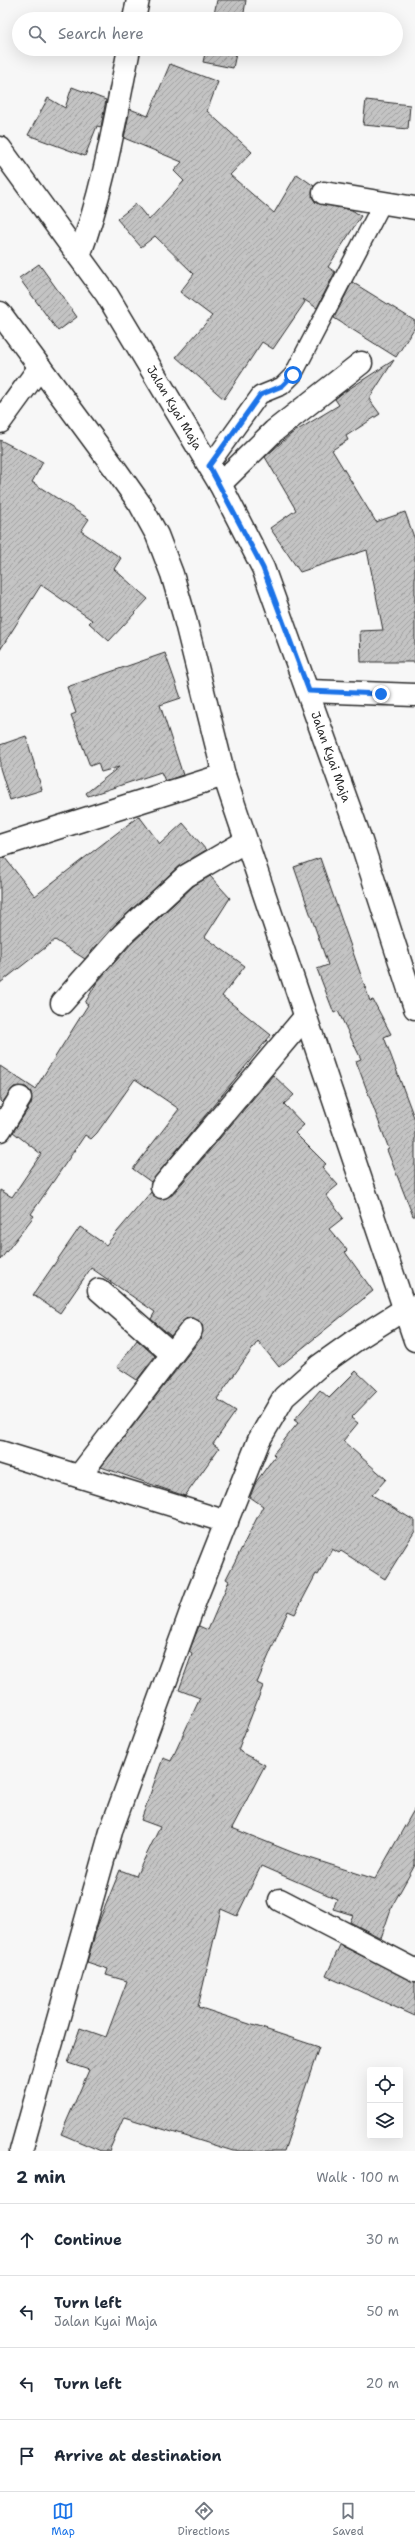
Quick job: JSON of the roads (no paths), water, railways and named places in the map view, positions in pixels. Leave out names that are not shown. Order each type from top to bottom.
[{"type":"street","points":[[135,12],[138,0]]},
{"type":"street","points":[[79,256],[93,219],[104,176],[128,56]]},
{"type":"street","name":"Jalan Kyai Maja","points":[[0,148],[107,295],[215,475],[263,568],[309,691],[360,838],[415,1008]]},
{"type":"street","points":[[324,193],[415,208]]},
{"type":"street","points":[[0,313],[140,504],[157,535],[184,615],[224,775],[305,1018],[409,1308],[415,1340]]},
{"type":"street","points":[[215,475],[361,363]]},
{"type":"street","points":[[0,422],[40,367]]},
{"type":"street","points":[[309,691],[415,695]]},
{"type":"street","points":[[0,846],[224,775]]},
{"type":"street","points":[[62,1003],[122,934],[186,876],[246,841]]},
{"type":"street","points":[[162,1187],[305,1018]]},
{"type":"street","points":[[0,1130],[20,1098]]},
{"type":"street","points":[[99,1290],[172,1354]]},
{"type":"street","points":[[21,2151],[112,1828],[196,1598],[259,1440],[284,1397],[319,1366],[409,1308]]},
{"type":"street","points":[[79,1476],[191,1330]]},
{"type":"street","points":[[0,1452],[227,1522]]},
{"type":"street","points":[[280,1900],[415,1970]]},
{"type":"lane","points":[[215,475],[260,395],[282,386],[293,375],[383,202]]}]
